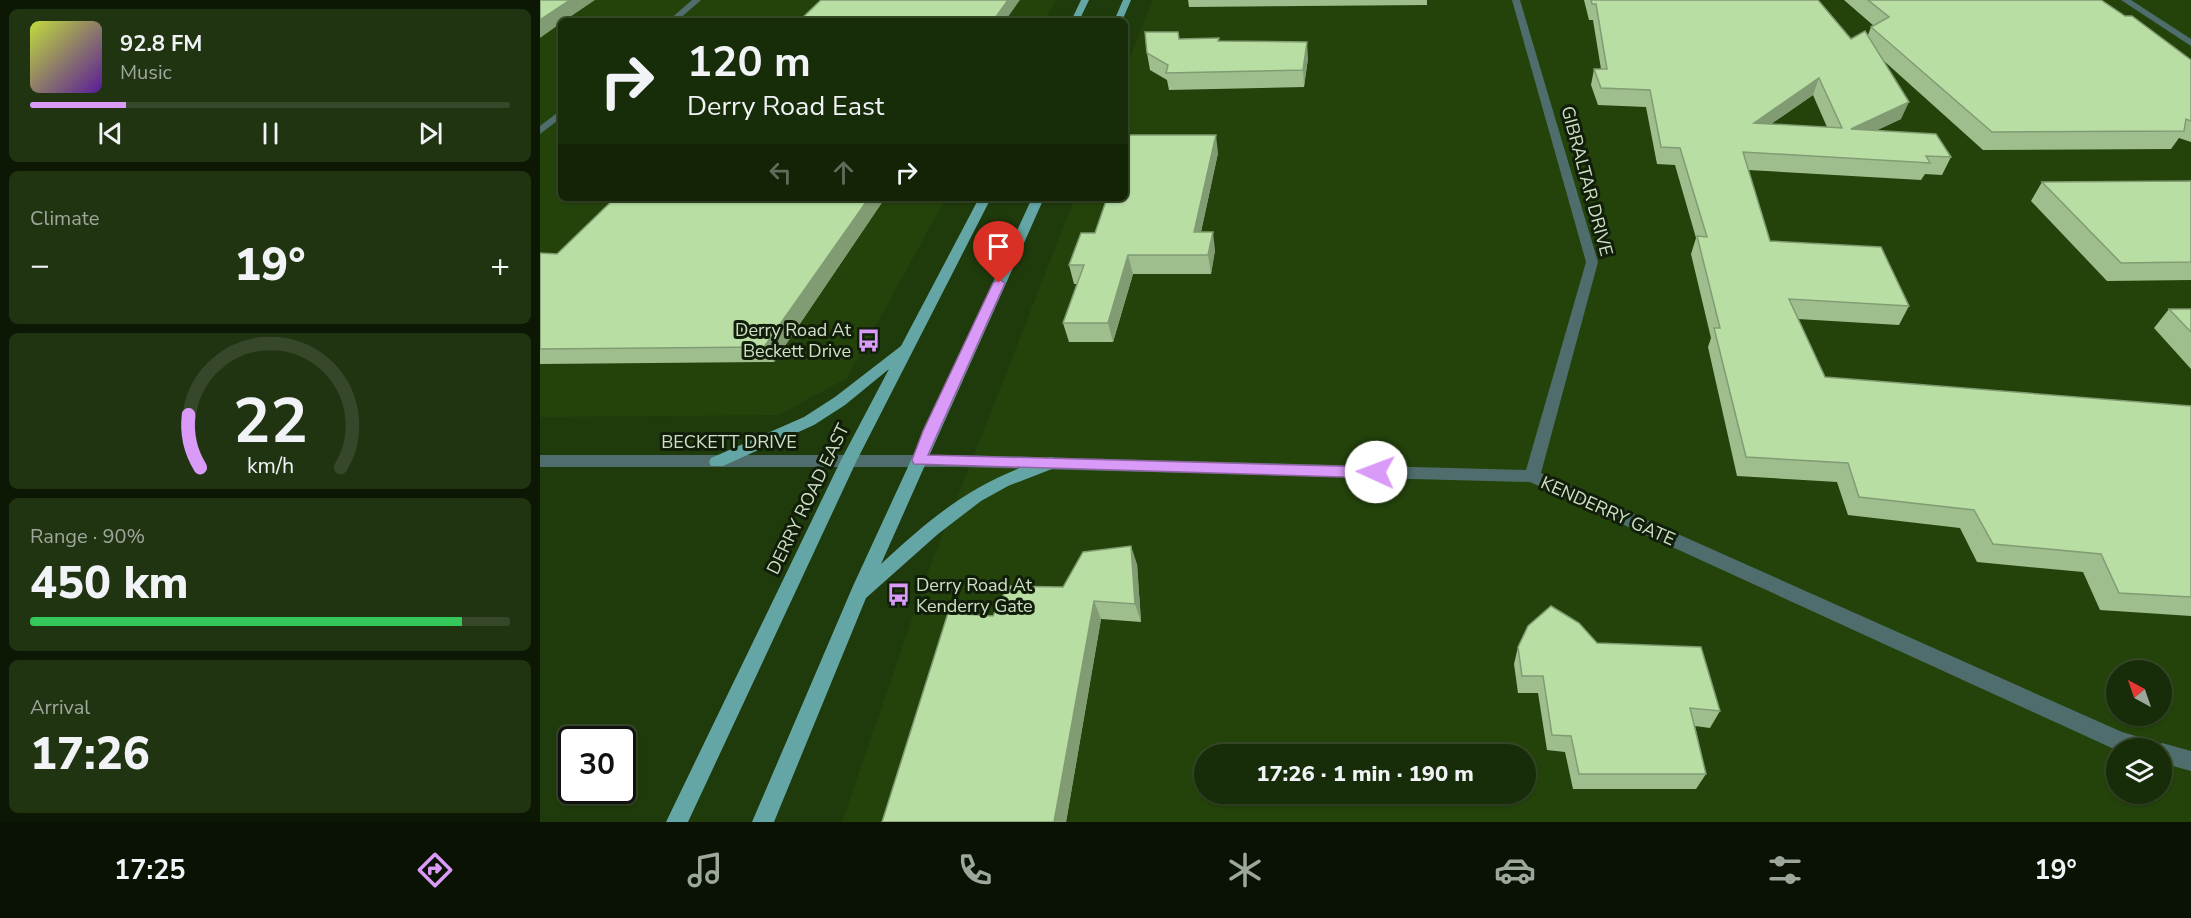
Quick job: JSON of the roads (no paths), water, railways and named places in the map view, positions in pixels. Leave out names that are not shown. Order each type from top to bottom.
[{"type":"main road","points":[[1076,18],[1085,0]]},
{"type":"main road","points":[[1119,18],[1127,0]]},
{"type":"main road","name":"DERRY ROAD EAST","points":[[677,822],[849,460],[983,201]]},
{"type":"main road","points":[[763,822],[823,673],[930,431],[1037,201]]},
{"type":"main road","points":[[717,462],[809,421],[840,401],[908,346]]},
{"type":"main road","points":[[859,595],[908,550],[976,495],[1011,478],[1051,463]]},
{"type":"street","points":[[676,18],[697,0]]},
{"type":"street","name":"GIBRALTAR DRIVE","points":[[1516,0],[1592,262],[1532,476]]},
{"type":"street","points":[[2125,0],[2191,44]]},
{"type":"street","points":[[540,130],[558,115]]},
{"type":"street","name":"KENDERRY GATE","points":[[919,460],[1532,476],[2112,738]]},
{"type":"street","name":"BECKETT DRIVE","points":[[540,461],[919,460]]},
{"type":"street","points":[[2172,756],[2191,761]]},
{"type":"place","name":"Derry Road At Beckett Drive","points":[[869,340]]},
{"type":"place","name":"Derry Road At Kenderry Gate","points":[[898,595]]}]
